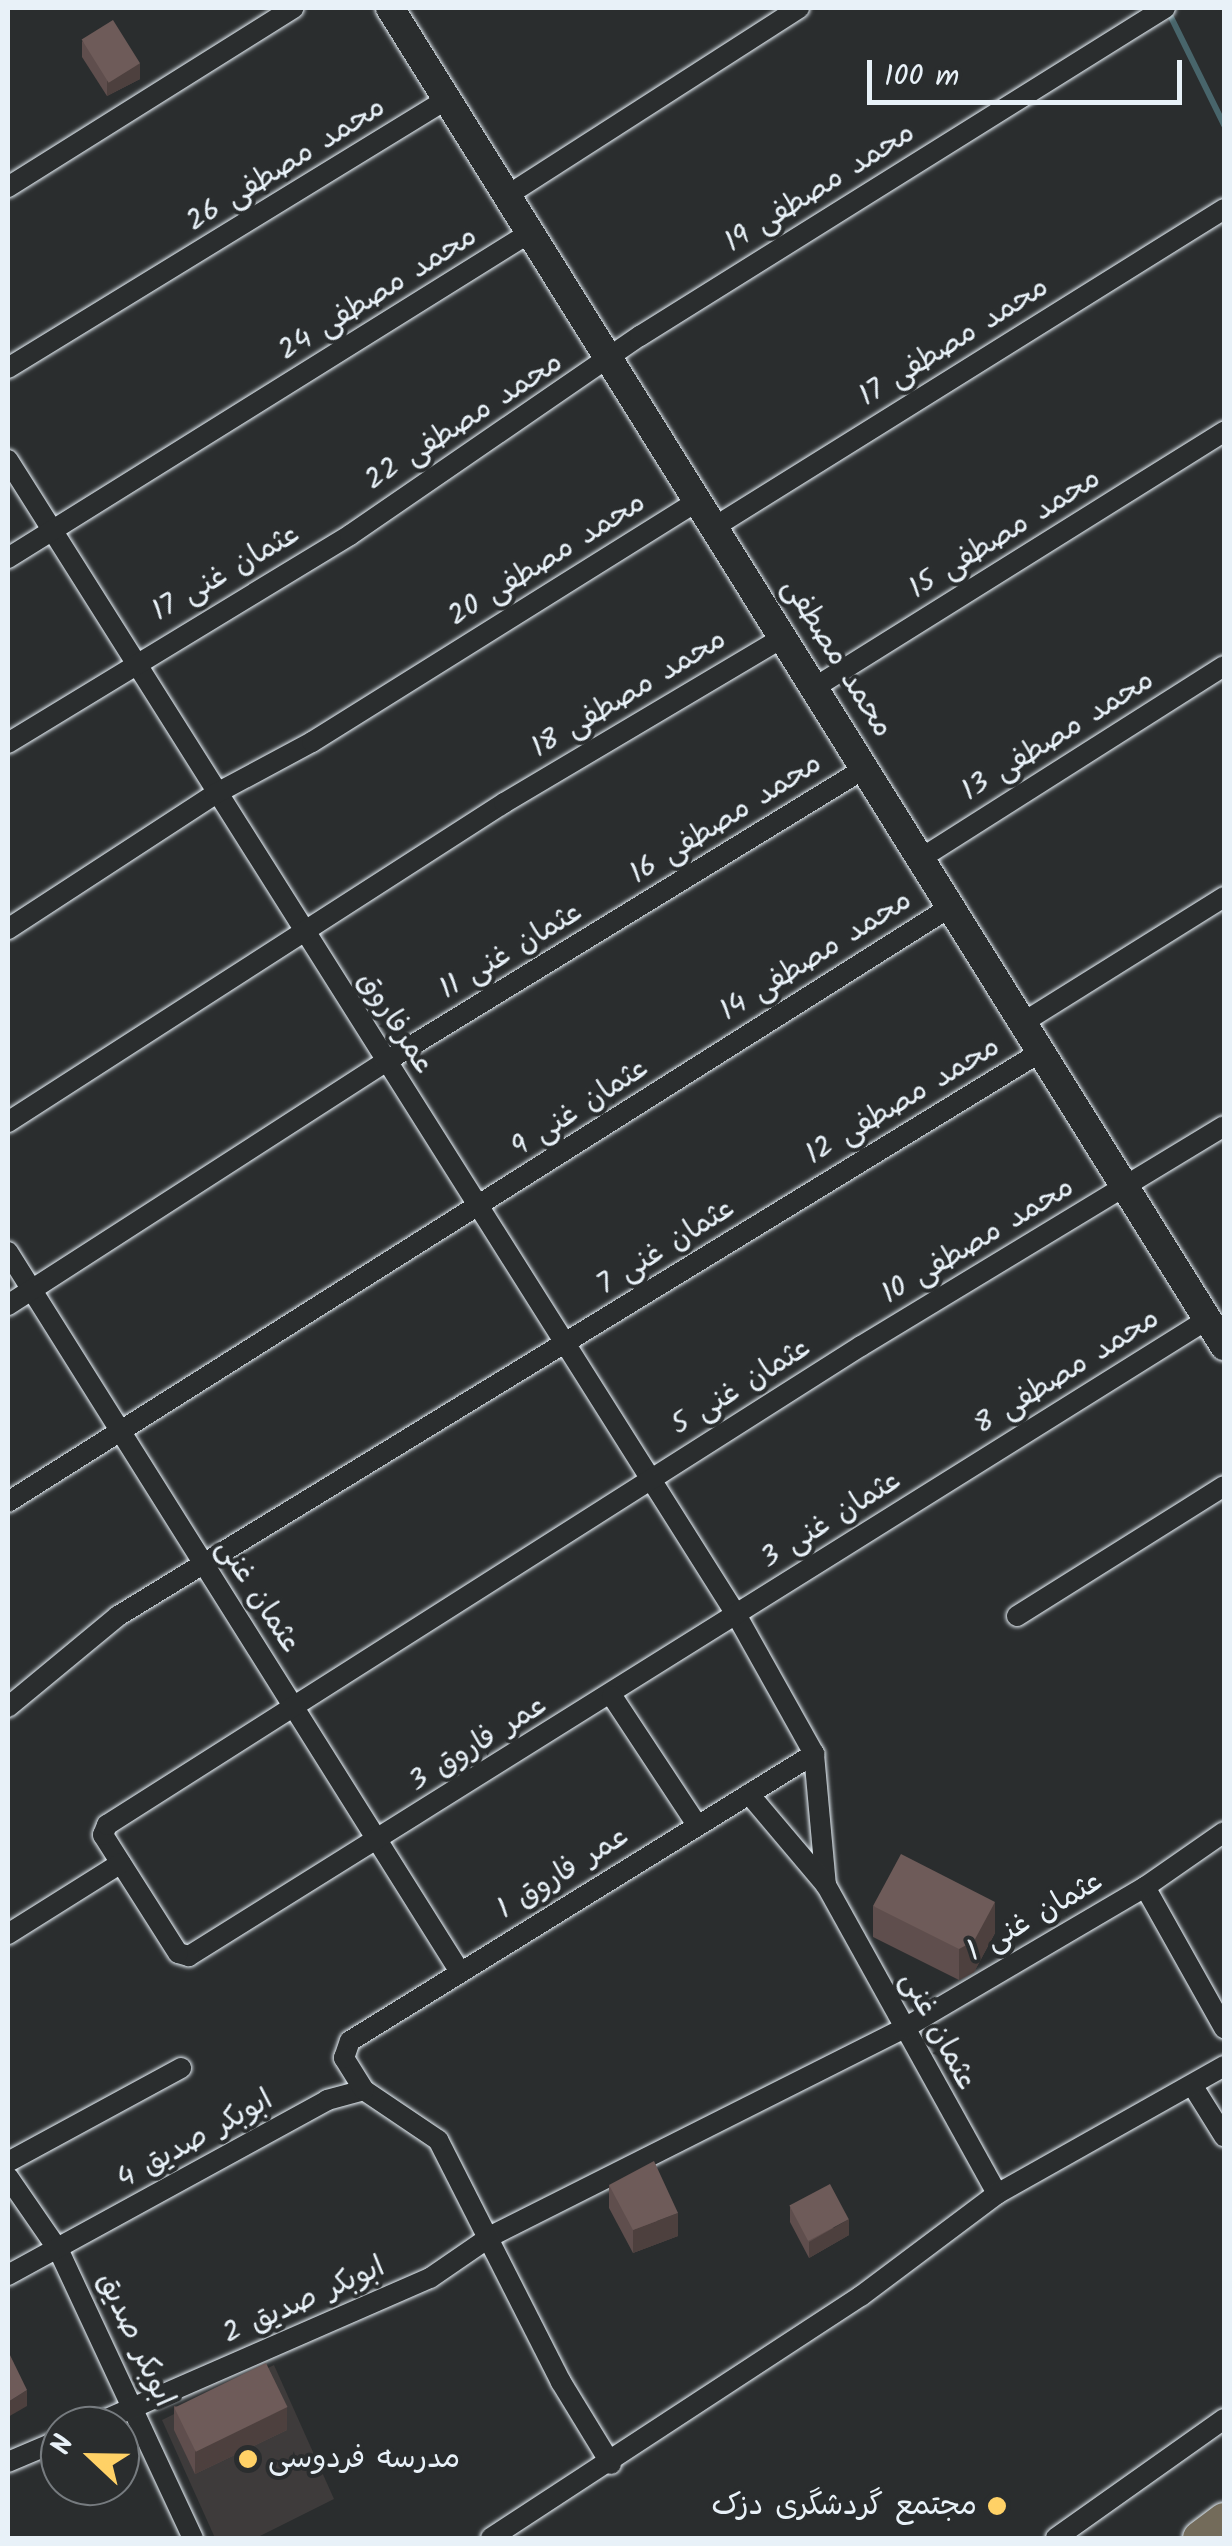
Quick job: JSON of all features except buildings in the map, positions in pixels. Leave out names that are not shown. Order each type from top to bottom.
[{"type":"highway","points":[[1200,2538],[1224,2520]]},
{"type":"street","points":[[8,188],[293,8]]},
{"type":"street","name":"محمد مصطفی","points":[[390,8],[817,686],[1224,1346]]},
{"type":"street","points":[[508,196],[799,8]]},
{"type":"street","name":"محمد مصطفی 19","points":[[612,361],[640,336],[1165,8]]},
{"type":"street","name":"محمد مصطفی 26","points":[[8,368],[156,281],[447,99]]},
{"type":"street","name":"محمد مصطفی 17","points":[[716,526],[1224,209]]},
{"type":"street","name":"محمد مصطفی 24","points":[[8,558],[258,406],[531,232]]},
{"type":"street","name":"محمد مصطفی 22","points":[[350,535],[445,465],[612,361]]},
{"type":"street","name":"محمد مصطفی 15","points":[[817,686],[1224,432]]},
{"type":"street","name":"عمرفاروق","points":[[8,460],[131,663],[567,1343],[737,1616]]},
{"type":"street","name":"محمد مصطفی 20","points":[[8,929],[216,794],[700,500]]},
{"type":"street","name":"عثمان غنی 17","points":[[8,743],[131,663],[350,535]]},
{"type":"street","name":"محمد مصطفی 18","points":[[8,1122],[128,1039],[302,934],[504,803],[785,636]]},
{"type":"street","name":"محمد مصطفی 13","points":[[923,857],[1224,666]]},
{"type":"street","name":"محمد مصطفی 16","points":[[616,923],[866,767]]},
{"type":"street","points":[[1024,1022],[1224,897]]},
{"type":"street","name":"محمد مصطفی 14","points":[[712,1057],[952,906]]},
{"type":"street","name":"عثمان غنی 11","points":[[8,1305],[209,1181],[385,1062],[616,923]]},
{"type":"street","name":"محمد مصطفی 12","points":[[796,1202],[1042,1051]]},
{"type":"street","name":"عثمان غنی 9","points":[[8,1502],[114,1430],[480,1209],[712,1057]]},
{"type":"street","name":"محمد مصطفی 10","points":[[861,1346],[1224,1126]]},
{"type":"street","name":"عثمان غنی 7","points":[[8,1707],[118,1616],[392,1453],[796,1202]]},
{"type":"street","name":"عثمان غنی","points":[[8,1252],[114,1430],[460,1972]]},
{"type":"street","name":"محمد مصطفی 8","points":[[958,1476],[1208,1319]]},
{"type":"street","name":"عثمان غنی 5","points":[[122,1863],[102,1828],[861,1346]]},
{"type":"street","name":"عثمان غنی 3","points":[[612,1696],[958,1476]]},
{"type":"street","points":[[1016,1616],[1224,1486]]},
{"type":"street","name":"عثمان غنی","points":[[737,1616],[814,1754],[826,1885],[997,2194]]},
{"type":"street","points":[[612,1696],[697,1825]]},
{"type":"street","name":"عمر فاروق 3","points":[[122,1863],[183,1957],[612,1696]]},
{"type":"street","name":"عمر فاروق 1","points":[[364,2090],[344,2058],[350,2042],[814,1754]]},
{"type":"street","points":[[749,1794],[826,1885]]},
{"type":"street","name":"عثمان غنی 1","points":[[684,2136],[902,2028],[1145,1887],[1224,1832]]},
{"type":"street","points":[[8,1934],[122,1863]]},
{"type":"street","points":[[1145,1887],[1224,2028]]},
{"type":"street","points":[[504,2535],[861,2296],[997,2194],[1194,2088],[1224,2066]]},
{"type":"street","points":[[8,2162],[180,2068]]},
{"type":"street","points":[[1194,2088],[1224,2136]]},
{"type":"street","points":[[364,2090],[438,2140],[491,2236],[560,2382],[611,2464]]},
{"type":"street","name":"ابوبکر صدیق 4","points":[[8,2275],[59,2252],[327,2100],[364,2090]]},
{"type":"street","name":"ابوبکر صدیق 2","points":[[136,2406],[430,2278],[491,2236],[684,2136]]},
{"type":"street","name":"ابوبکر صدیق","points":[[8,2177],[59,2252],[134,2406]]},
{"type":"street","points":[[1056,2538],[1224,2418]]},
{"type":"street","name":"ابوبکر صدیق","points":[[140,2420],[193,2538]]},
{"type":"street","points":[[8,2462],[40,2448]]},
{"type":"shaded area","name":"مدرسه فردوسی","points":[[274,2365],[334,2499],[256,2538],[215,2538],[162,2420]]},
{"type":"waterway","points":[[1169,13],[1224,125]]},
{"type":"place","name":"مدرسه فردوسی","points":[[248,2459]]},
{"type":"place","name":"مجتمع گردشگری دزک","points":[[997,2506]]}]
